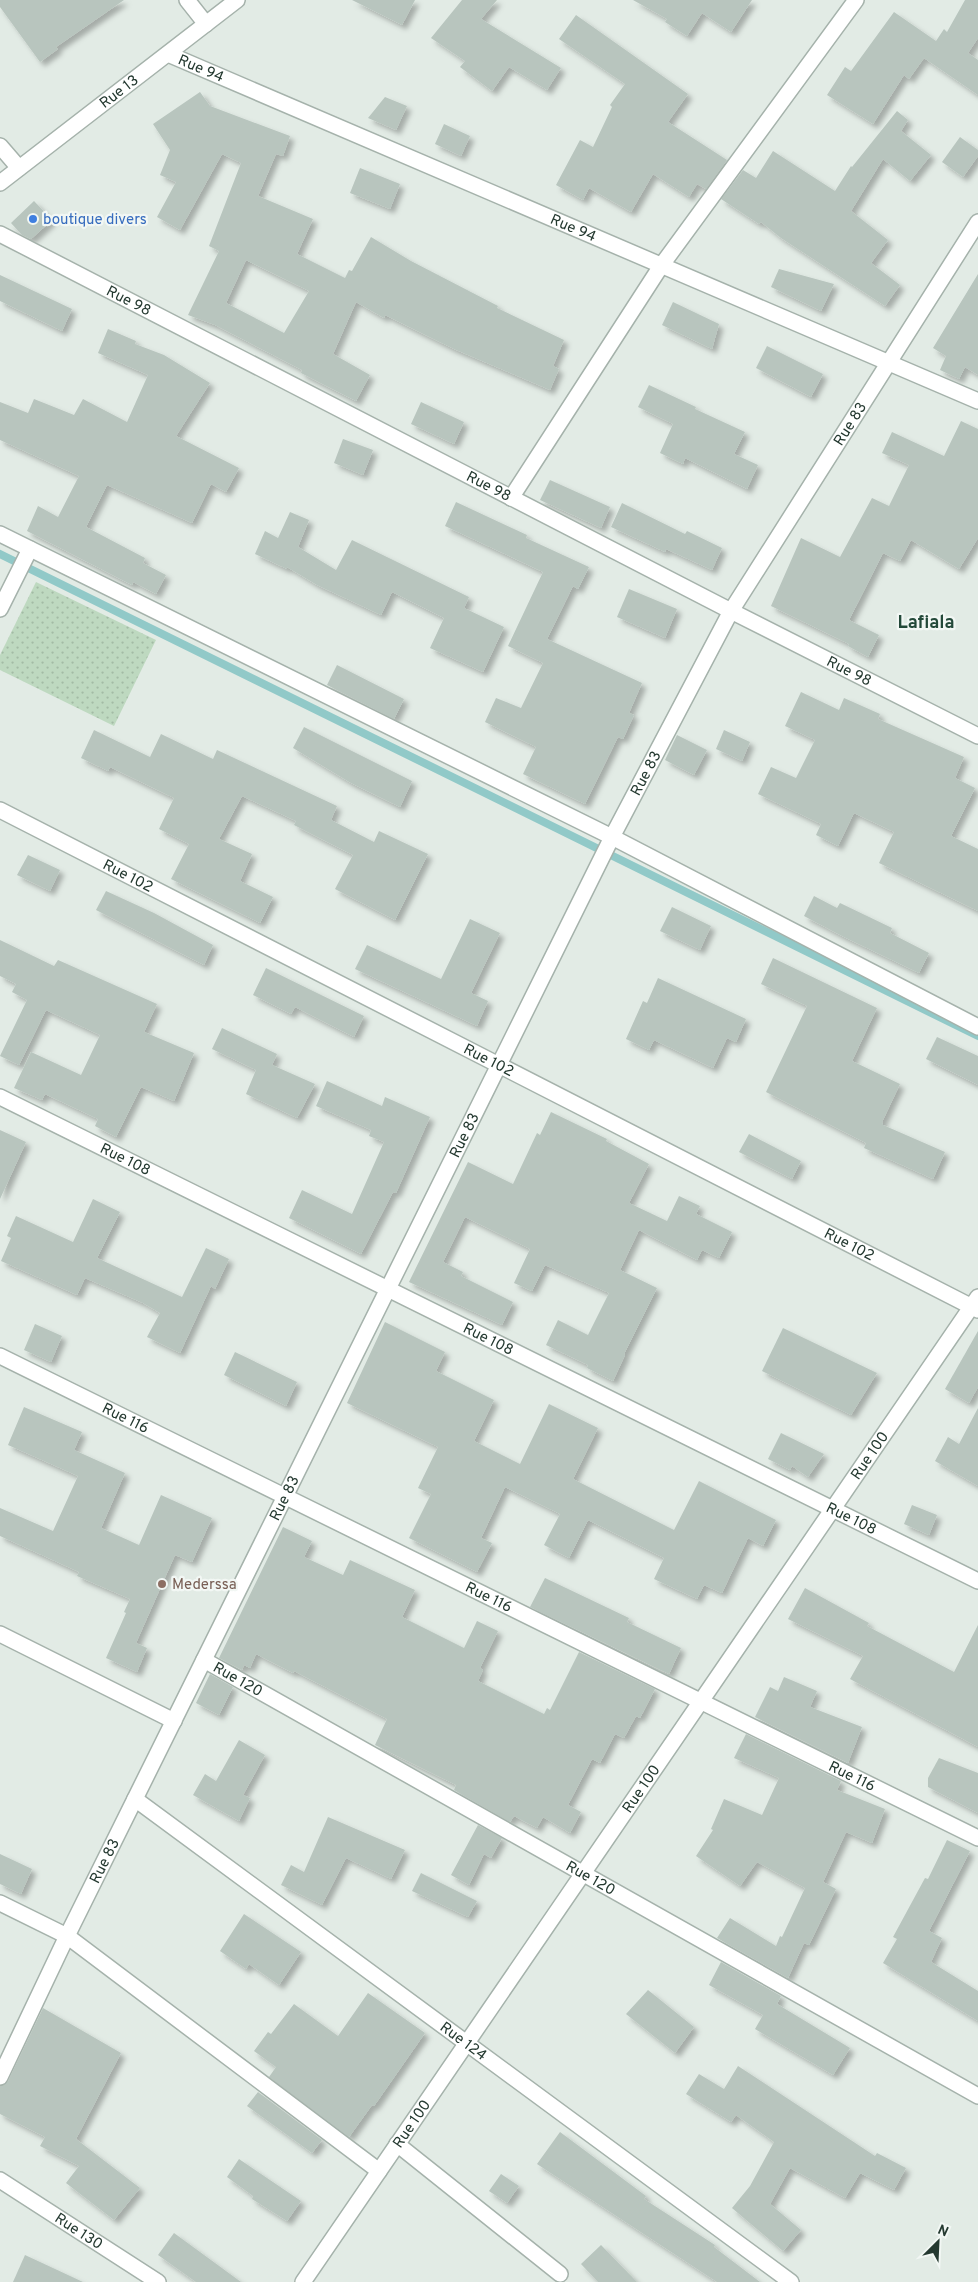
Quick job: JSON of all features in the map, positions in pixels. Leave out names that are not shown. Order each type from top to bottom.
[{"type":"street","points":[[187,0],[206,24]]},
{"type":"street","name":"Rue 13","points":[[0,183],[237,0]]},
{"type":"street","points":[[511,498],[661,266],[856,0]]},
{"type":"street","name":"Rue 94","points":[[168,54],[978,401]]},
{"type":"street","points":[[0,146],[19,168]]},
{"type":"street","name":"Rue 83","points":[[0,2077],[67,1936],[498,1065],[612,837],[731,611],[978,222]]},
{"type":"street","name":"Rue 98","points":[[0,234],[731,611],[978,736]]},
{"type":"street","points":[[0,534],[612,837],[978,1027]]},
{"type":"street","points":[[0,609],[30,548]]},
{"type":"street","name":"Rue 102","points":[[0,810],[498,1065],[976,1305]]},
{"type":"street","name":"Rue 108","points":[[0,1096],[978,1581]]},
{"type":"street","name":"Rue 100","points":[[303,2282],[700,1702],[976,1305]]},
{"type":"street","name":"Rue 116","points":[[0,1356],[978,1838]]},
{"type":"street","points":[[0,1634],[174,1721]]},
{"type":"street","name":"Rue 120","points":[[204,1660],[978,2096]]},
{"type":"street","name":"Rue 124","points":[[135,1799],[791,2282]]},
{"type":"street","points":[[0,1903],[67,1936],[379,2171]]},
{"type":"street","points":[[397,2144],[560,2274]]},
{"type":"street","name":"Rue 130","points":[[0,2180],[158,2282]]},
{"type":"green space","points":[[36,582],[156,640],[114,726],[0,670],[0,655]]},
{"type":"building","points":[[0,0],[124,0],[56,47],[58,49],[40,62],[0,7]]},
{"type":"building","points":[[352,0],[415,0],[402,25]]},
{"type":"building","points":[[462,0],[497,0],[481,19],[561,68],[547,90],[509,67],[492,91],[460,67],[465,61],[431,38]]},
{"type":"building","points":[[633,0],[752,0],[731,32],[702,13],[687,36],[665,22],[667,19]]},
{"type":"building","points":[[965,0],[978,0],[978,38],[968,53],[978,60],[978,95],[924,58],[909,79],[904,75],[873,124],[827,95],[845,67],[851,71],[894,12],[936,41],[944,29],[947,32]]},
{"type":"building","points":[[576,15],[688,94],[668,122],[727,160],[706,189],[697,184],[689,197],[653,174],[631,212],[589,188],[583,200],[556,185],[580,140],[593,147],[612,107],[610,105],[625,84],[559,39]]},
{"type":"building","points":[[200,92],[210,106],[290,136],[283,156],[276,154],[258,196],[313,219],[297,254],[345,278],[349,270],[352,271],[371,237],[411,261],[498,306],[497,308],[564,340],[553,366],[559,369],[550,390],[454,349],[385,315],[384,318],[356,302],[333,354],[370,375],[356,401],[301,373],[302,370],[215,325],[188,315],[219,251],[209,246],[241,163],[222,154],[180,230],[157,217],[176,182],[160,175],[170,150],[153,124]],"holes":[[[246,260],[309,291],[284,333],[226,303]]]},
{"type":"building","points":[[385,97],[407,106],[396,130],[368,118]]},
{"type":"building","points":[[897,111],[908,120],[901,131],[931,155],[910,181],[883,159],[851,211],[888,240],[871,263],[900,285],[885,306],[781,238],[761,222],[759,224],[721,199],[743,170],[756,178],[773,151],[835,191],[851,166]]},
{"type":"building","points":[[444,124],[470,136],[461,156],[435,144]]},
{"type":"building","points":[[960,137],[978,150],[978,156],[963,177],[942,162]]},
{"type":"building","points":[[360,168],[400,184],[390,209],[350,193]]},
{"type":"building","points":[[34,201],[52,220],[31,239],[22,235],[11,223]]},
{"type":"building","points":[[779,269],[834,284],[821,311],[771,287]]},
{"type":"building","points":[[978,274],[978,375],[965,367],[959,379],[940,370],[946,356],[933,348]]},
{"type":"building","points":[[0,275],[72,309],[62,331],[0,301]]},
{"type":"building","points":[[673,302],[719,324],[712,349],[662,325]]},
{"type":"building","points":[[108,329],[136,341],[135,344],[164,355],[210,383],[176,436],[239,468],[226,492],[211,484],[192,523],[107,485],[86,527],[145,558],[143,563],[166,575],[156,594],[133,582],[132,585],[27,531],[38,506],[58,517],[79,476],[0,440],[0,402],[28,413],[34,399],[74,415],[83,399],[127,422],[148,375],[98,353]]},
{"type":"building","points":[[767,346],[823,374],[811,397],[756,368]]},
{"type":"building","points":[[649,385],[745,432],[734,454],[758,465],[747,489],[685,458],[683,464],[660,453],[673,424],[638,407]]},
{"type":"building","points":[[421,402],[464,422],[454,444],[411,424]]},
{"type":"building","points":[[961,421],[978,429],[978,538],[959,569],[911,540],[900,561],[883,553],[849,620],[879,635],[868,657],[848,646],[849,644],[771,606],[801,538],[840,557],[872,498],[889,506],[909,465],[882,453],[892,432],[944,456]]},
{"type":"building","points":[[343,439],[373,450],[363,475],[334,463]]},
{"type":"building","points":[[550,480],[610,507],[601,528],[540,500]]},
{"type":"building","points":[[456,502],[527,535],[526,538],[589,567],[578,589],[573,586],[547,639],[642,683],[629,713],[634,715],[623,739],[618,737],[585,804],[523,774],[536,747],[485,722],[496,698],[521,708],[543,663],[508,646],[543,572],[445,526]]},
{"type":"building","points":[[622,503],[685,534],[687,531],[722,548],[712,570],[666,549],[665,552],[611,527]]},
{"type":"building","points":[[290,512],[309,520],[298,547],[336,570],[352,540],[469,597],[464,608],[504,627],[483,672],[430,648],[444,618],[392,592],[381,615],[317,585],[287,567],[287,569],[255,554],[265,531],[278,538]]},
{"type":"building","points":[[629,589],[677,609],[665,638],[617,617]]},
{"type":"building","points":[[337,665],[404,699],[394,719],[327,685]]},
{"type":"building","points":[[801,692],[839,710],[844,698],[880,714],[878,719],[964,757],[955,778],[975,788],[951,836],[978,849],[978,911],[879,863],[894,832],[854,813],[838,846],[816,835],[821,824],[758,794],[771,767],[796,778],[815,740],[785,726]]},
{"type":"building","points":[[304,727],[412,781],[400,807],[351,783],[293,748]]},
{"type":"building","points":[[94,730],[150,757],[161,734],[213,759],[217,750],[337,806],[331,820],[374,842],[379,831],[428,854],[395,920],[335,889],[353,855],[294,825],[296,821],[242,796],[219,839],[252,854],[240,881],[273,897],[260,923],[171,879],[189,844],[159,829],[174,798],[110,767],[108,771],[81,758]]},
{"type":"building","points":[[724,730],[750,742],[742,761],[716,749]]},
{"type":"building","points":[[677,735],[707,750],[694,775],[665,760]]},
{"type":"building","points":[[28,855],[60,870],[50,891],[17,875]]},
{"type":"building","points":[[106,891],[154,913],[213,945],[204,965],[96,910]]},
{"type":"building","points":[[814,896],[837,908],[840,903],[892,928],[890,933],[929,953],[919,973],[804,916]]},
{"type":"building","points":[[672,907],[711,926],[700,950],[660,931]]},
{"type":"building","points":[[470,919],[500,933],[471,993],[488,1001],[477,1026],[355,969],[367,945],[441,979]]},
{"type":"building","points":[[0,940],[54,966],[58,960],[157,1004],[144,1032],[194,1053],[174,1101],[141,1087],[116,1137],[95,1126],[98,1119],[45,1094],[42,1100],[14,1088],[31,1052],[81,1075],[100,1035],[46,1010],[19,1065],[0,1056],[27,1000],[12,992],[16,984],[0,976]]},
{"type":"building","points":[[773,958],[877,1008],[852,1061],[900,1084],[882,1122],[883,1125],[945,1152],[933,1179],[864,1148],[866,1143],[766,1092],[807,1006],[761,984]]},
{"type":"building","points":[[266,968],[364,1016],[354,1037],[295,1007],[291,1014],[253,995]]},
{"type":"building","points":[[658,978],[746,1019],[736,1042],[727,1038],[713,1068],[654,1040],[649,1050],[626,1039],[643,1001],[647,1003]]},
{"type":"building","points":[[222,1028],[277,1054],[272,1065],[315,1084],[297,1118],[246,1094],[256,1070],[212,1049]]},
{"type":"building","points":[[937,1037],[978,1056],[978,1085],[926,1059]]},
{"type":"building","points":[[327,1081],[382,1106],[385,1097],[430,1117],[396,1193],[393,1192],[361,1254],[289,1218],[302,1190],[352,1214],[384,1142],[369,1136],[371,1130],[316,1106]]},
{"type":"building","points":[[551,1112],[607,1139],[606,1141],[649,1164],[629,1203],[667,1221],[679,1196],[700,1206],[696,1214],[732,1232],[719,1258],[702,1250],[697,1260],[639,1230],[620,1270],[657,1288],[624,1354],[613,1381],[587,1368],[588,1365],[546,1345],[558,1320],[588,1335],[609,1293],[545,1265],[532,1291],[514,1283],[530,1249],[465,1217],[443,1262],[463,1272],[461,1276],[513,1302],[502,1325],[409,1282],[468,1162],[513,1184],[537,1133],[540,1135]]},
{"type":"building","points":[[0,1130],[26,1142],[0,1199]]},
{"type":"building","points":[[749,1134],[801,1161],[792,1179],[739,1152]]},
{"type":"building","points":[[93,1199],[120,1212],[97,1258],[182,1297],[206,1248],[229,1259],[215,1289],[211,1286],[180,1353],[147,1337],[160,1313],[143,1303],[85,1278],[77,1295],[1,1261],[11,1238],[7,1236],[16,1216],[73,1242]]},
{"type":"building","points":[[385,1322],[445,1352],[436,1371],[494,1400],[474,1441],[520,1464],[549,1404],[598,1428],[573,1479],[674,1530],[699,1481],[776,1520],[763,1546],[748,1538],[722,1593],[704,1585],[697,1599],[654,1579],[664,1558],[588,1520],[569,1558],[544,1545],[560,1514],[505,1487],[481,1538],[492,1543],[477,1572],[409,1538],[431,1494],[418,1488],[438,1447],[347,1403]]},
{"type":"building","points":[[35,1324],[62,1336],[51,1362],[24,1350]]},
{"type":"building","points":[[783,1328],[877,1373],[851,1415],[762,1371]]},
{"type":"building","points":[[978,1331],[978,1387],[969,1403],[945,1389]]},
{"type":"building","points":[[235,1352],[297,1382],[286,1406],[224,1375]]},
{"type":"building","points":[[24,1407],[82,1432],[74,1450],[125,1473],[101,1528],[139,1545],[161,1495],[212,1518],[192,1562],[175,1555],[136,1643],[147,1648],[137,1672],[106,1658],[126,1613],[124,1612],[130,1599],[77,1576],[79,1572],[0,1536],[0,1508],[53,1531],[78,1476],[8,1445]]},
{"type":"building","points":[[978,1408],[978,1486],[935,1461],[948,1437],[959,1444]]},
{"type":"building","points":[[781,1433],[824,1454],[808,1477],[792,1466],[790,1470],[768,1459]]},
{"type":"building","points":[[912,1505],[937,1515],[929,1535],[904,1524]]},
{"type":"building","points":[[283,1527],[312,1541],[304,1557],[343,1575],[350,1560],[415,1590],[402,1617],[464,1648],[477,1621],[498,1631],[480,1668],[483,1670],[478,1681],[544,1714],[547,1708],[550,1710],[579,1652],[655,1689],[640,1718],[636,1716],[624,1738],[615,1734],[600,1763],[592,1759],[568,1805],[581,1812],[570,1833],[543,1817],[537,1828],[514,1816],[510,1822],[454,1790],[456,1785],[375,1745],[387,1719],[294,1671],[293,1673],[256,1654],[250,1668],[244,1665],[242,1670],[219,1658]]},
{"type":"building","points":[[545,1578],[629,1618],[627,1622],[681,1648],[669,1674],[530,1607]]},
{"type":"building","points":[[805,1588],[869,1623],[867,1626],[954,1672],[978,1625],[978,1747],[850,1679],[863,1656],[788,1619]]},
{"type":"building","points":[[210,1674],[233,1687],[219,1715],[196,1703]]},
{"type":"building","points":[[784,1677],[817,1691],[810,1707],[862,1727],[848,1763],[755,1717],[770,1687],[778,1691]]},
{"type":"building","points":[[746,1734],[841,1781],[837,1790],[885,1809],[872,1843],[846,1832],[823,1882],[836,1889],[809,1945],[804,1943],[788,1978],[717,1938],[730,1918],[776,1946],[805,1888],[757,1862],[740,1886],[696,1856],[713,1830],[711,1829],[724,1799],[762,1815],[779,1778],[734,1758]]},
{"type":"building","points":[[239,1740],[265,1755],[243,1795],[250,1798],[239,1821],[193,1795],[205,1774],[216,1781]]},
{"type":"building","points":[[939,1758],[978,1773],[978,1813],[928,1787],[928,1778]]},
{"type":"building","points":[[328,1817],[405,1850],[391,1879],[346,1858],[322,1905],[281,1885],[291,1865],[304,1872]]},
{"type":"building","points":[[478,1825],[502,1838],[491,1858],[484,1854],[469,1885],[451,1875]]},
{"type":"building","points":[[947,1840],[970,1851],[929,1931],[942,1938],[931,1962],[978,1991],[978,2021],[883,1963],[897,1939],[893,1937],[925,1878],[928,1879]]},
{"type":"building","points":[[0,1854],[32,1869],[21,1894],[0,1884]]},
{"type":"building","points":[[421,1873],[477,1901],[468,1917],[412,1891]]},
{"type":"building","points":[[244,1914],[301,1952],[279,1985],[249,1964],[246,1969],[220,1951]]},
{"type":"building","points":[[721,1962],[781,1996],[777,2004],[850,2048],[833,2075],[755,2029],[763,2015],[709,1985]]},
{"type":"building","points":[[648,1990],[694,2027],[675,2053],[626,2014]]},
{"type":"building","points":[[368,1993],[425,2033],[374,2106],[372,2105],[349,2137],[269,2077],[276,2067],[254,2051],[268,2032],[271,2034],[294,2004],[338,2036]]},
{"type":"building","points":[[43,2008],[121,2053],[76,2139],[140,2188],[114,2220],[66,2183],[79,2166],[40,2146],[45,2137],[0,2114],[0,2086],[8,2081]]},
{"type":"building","points":[[738,2066],[875,2156],[877,2153],[906,2168],[894,2190],[860,2173],[845,2198],[790,2168],[770,2204],[801,2230],[783,2251],[732,2208],[750,2186],[774,2142],[736,2115],[731,2122],[686,2094],[699,2074],[724,2089]]},
{"type":"building","points":[[258,2092],[322,2140],[312,2153],[247,2106]]},
{"type":"building","points":[[560,2132],[646,2196],[644,2199],[715,2245],[714,2247],[760,2282],[717,2282],[537,2164]]},
{"type":"building","points":[[239,2159],[301,2201],[287,2221],[252,2199],[253,2196],[227,2177]]},
{"type":"building","points":[[501,2174],[519,2186],[507,2203],[489,2191]]},
{"type":"building","points":[[174,2233],[241,2282],[196,2282],[158,2255]]},
{"type":"building","points":[[601,2245],[637,2282],[598,2282],[581,2264]]},
{"type":"building","points":[[25,2255],[83,2282],[13,2282]]},
{"type":"waterway","points":[[0,554],[978,1036]]},
{"type":"place","name":"boutique divers","points":[[33,219]]},
{"type":"place","name":"Mederssa","points":[[162,1584]]},
{"type":"district","name":"Lafiala","points":[[926,622]]}]
